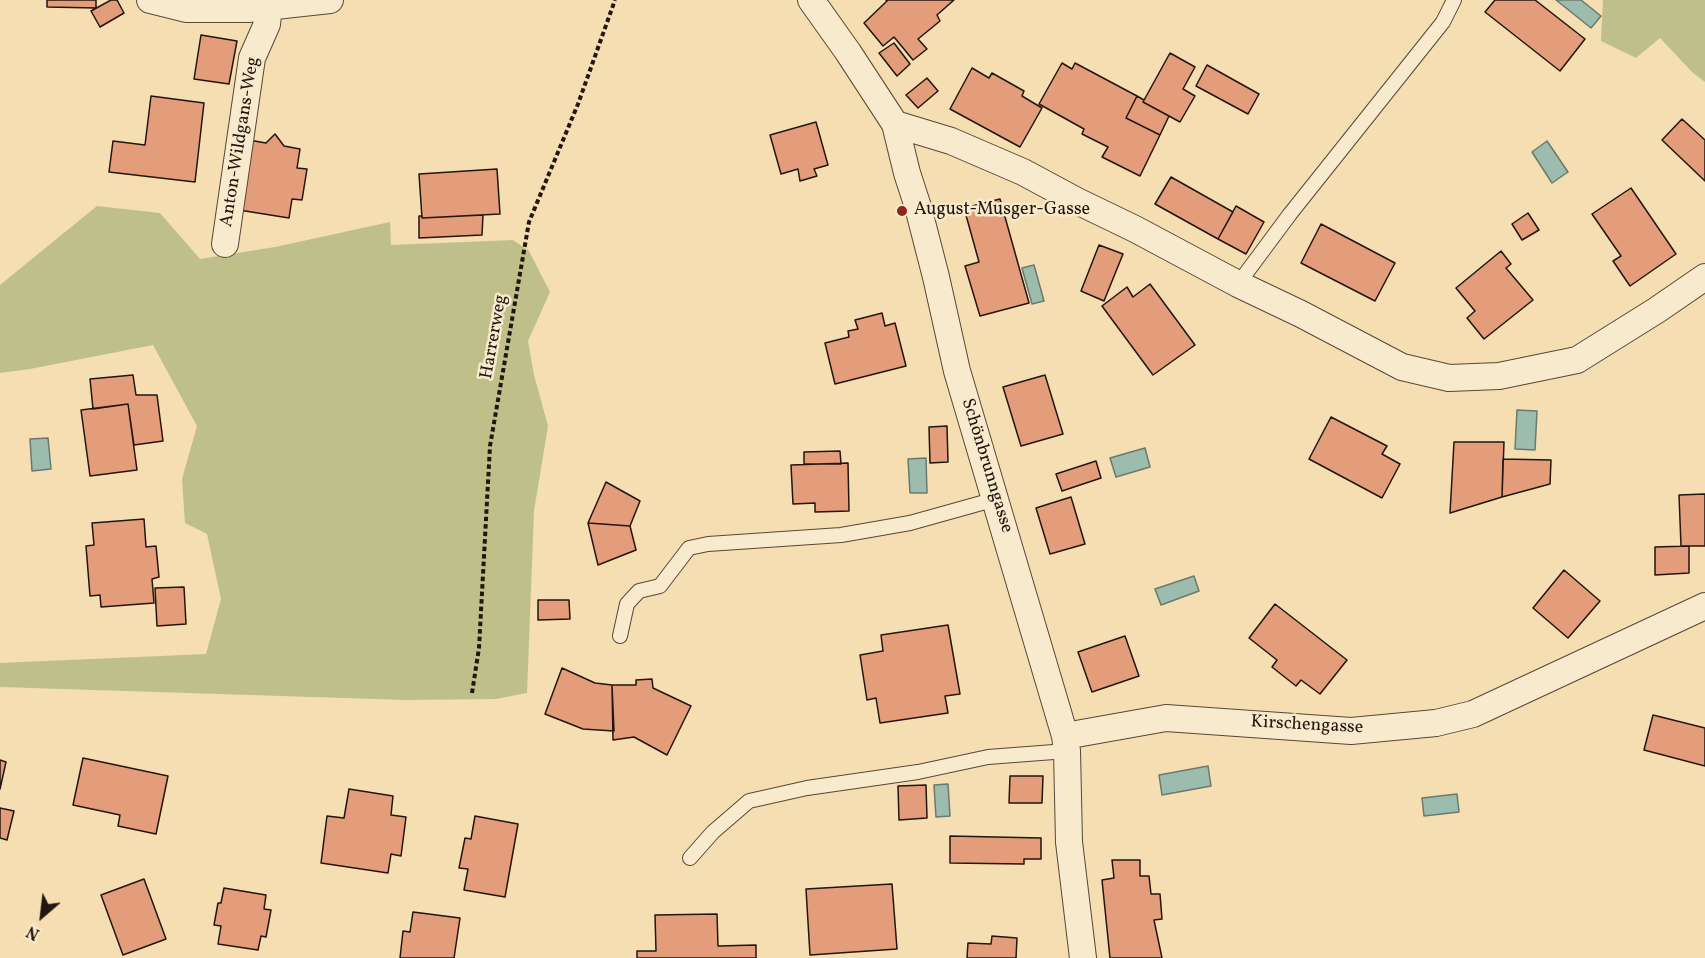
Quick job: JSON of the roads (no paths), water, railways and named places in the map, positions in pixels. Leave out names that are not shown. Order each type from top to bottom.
[{"type":"street","points":[[150,0],[186,9],[330,0]]},
{"type":"street","name":"Schönbrunngasse","points":[[811,0],[895,124],[936,277],[957,371],[1066,743],[1069,842],[1083,958]]},
{"type":"street","name":"Anton-Wildgans-Weg","points":[[225,244],[252,58],[267,24],[255,5]]},
{"type":"street","points":[[895,124],[951,141],[1023,172],[1402,367],[1449,378],[1498,376],[1577,360],[1705,277]]},
{"type":"street","name":"Kirschengasse","points":[[1066,743],[1166,717],[1351,731],[1436,723],[1473,714],[1705,606]]},
{"type":"lane","points":[[1238,284],[1290,214],[1443,22],[1454,0]]},
{"type":"lane","points":[[620,636],[627,604],[639,591],[660,586],[689,548],[708,544],[842,535],[910,523],[996,499]]},
{"type":"lane","points":[[690,858],[713,832],[749,801],[807,788],[918,772],[1066,743]]},
{"type":"place","name":"August-Musger-Gasse","points":[[902,211]]}]
